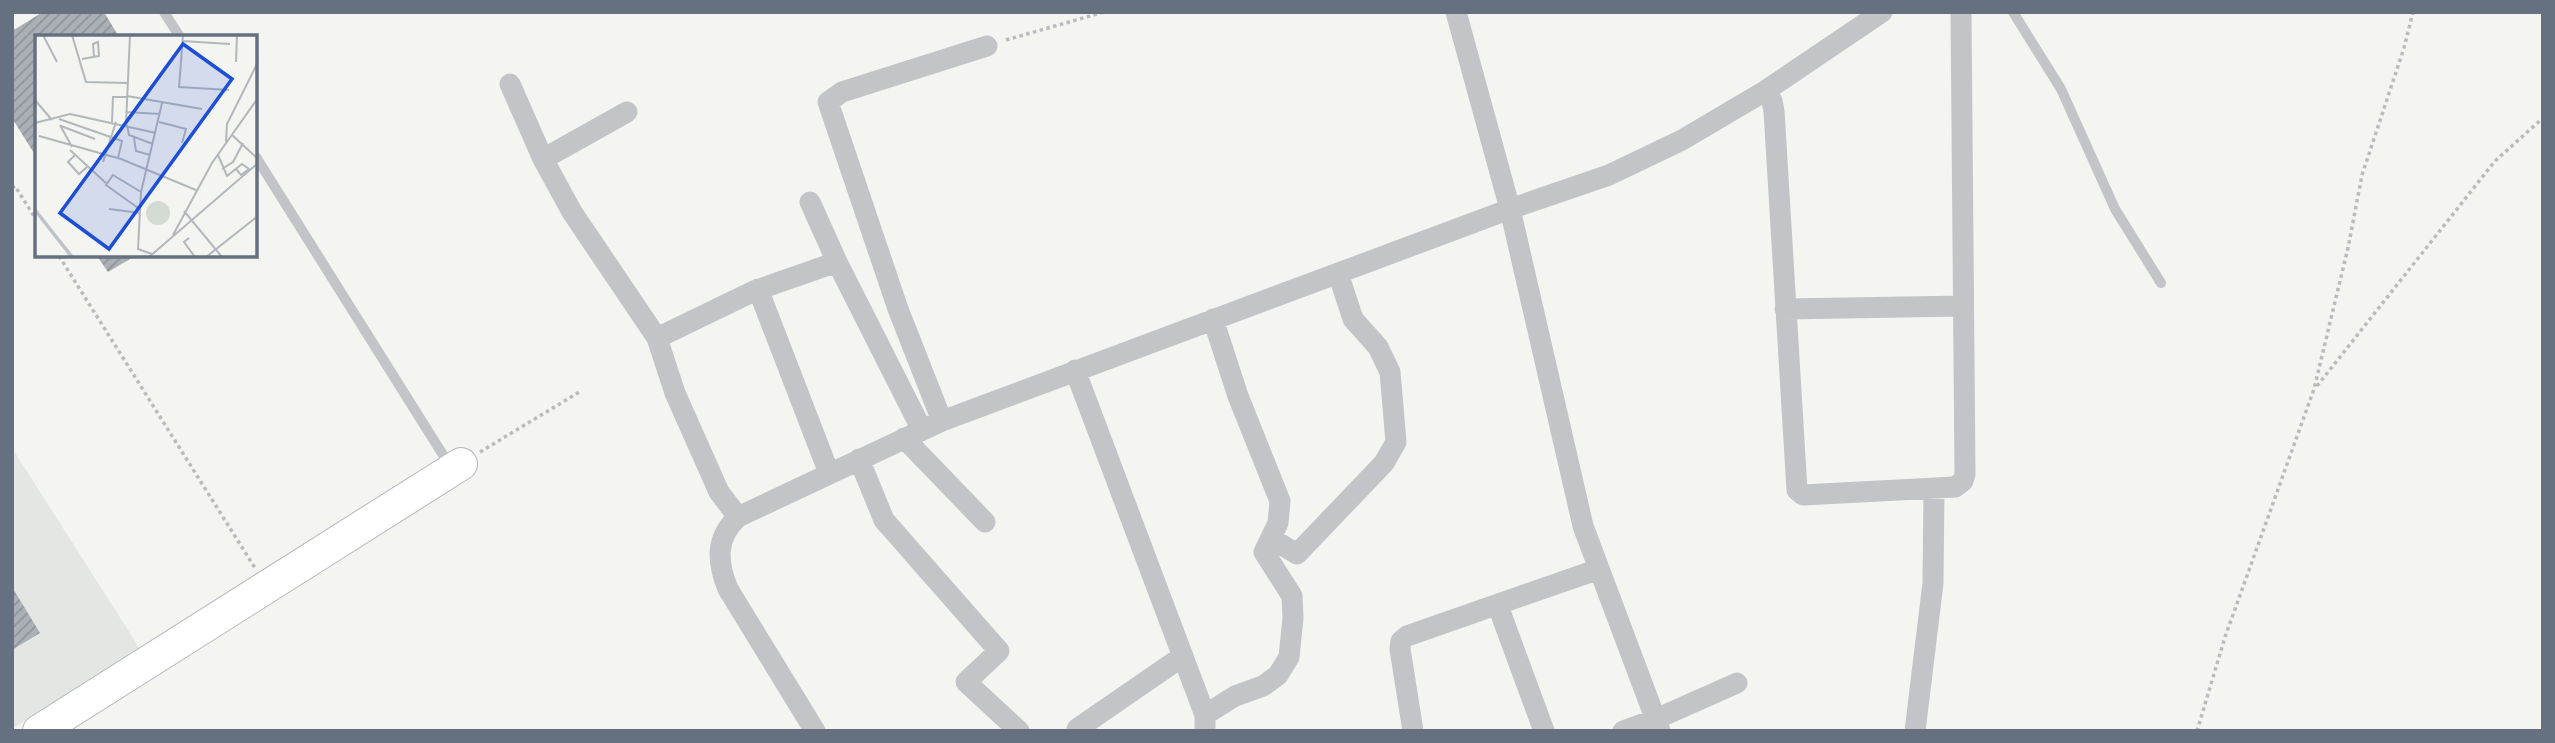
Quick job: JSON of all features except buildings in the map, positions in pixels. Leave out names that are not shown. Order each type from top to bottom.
[{"type":"street","points":[[1456,12],[1510,209],[1583,526],[1658,725]]},
{"type":"street","points":[[815,731],[723,578],[721,539],[727,527],[737,517],[942,421],[1510,209],[1609,175],[1682,140],[1765,91],[1882,12]]},
{"type":"street","points":[[1765,91],[1774,111],[1795,487],[1803,495],[1955,487],[1963,481],[1965,474],[1961,12]]},
{"type":"street","points":[[942,421],[898,309],[828,102],[842,92],[987,46]]},
{"type":"street","points":[[510,84],[543,159],[572,212],[657,338],[675,393],[719,492],[737,517]]},
{"type":"street","points":[[543,159],[627,112]]},
{"type":"street","points":[[810,202],[913,434],[985,522]]},
{"type":"street","points":[[657,338],[758,289],[837,262]]},
{"type":"street","points":[[1272,539],[1297,554],[1384,463],[1396,442],[1390,372],[1378,347],[1353,319],[1338,273]]},
{"type":"street","points":[[758,289],[829,472]]},
{"type":"street","points":[[1785,309],[1964,306]]},
{"type":"street","points":[[1075,370],[1183,656],[1205,723],[1235,696],[1263,686],[1278,675],[1289,657],[1293,618],[1292,596],[1264,552],[1278,523],[1280,501],[1238,396],[1213,319]]},
{"type":"street","points":[[859,458],[884,520],[999,651],[966,682],[1019,731]]},
{"type":"street","points":[[39,731],[456,467]]},
{"type":"street","points":[[1915,731],[1933,583],[1934,488]]},
{"type":"street","points":[[1413,731],[1401,641],[1407,636],[1599,569]]},
{"type":"street","points":[[1498,606],[1544,731]]},
{"type":"street","points":[[1077,729],[1183,656]]},
{"type":"street","points":[[1623,731],[1658,725],[1737,683]]},
{"type":"lane","points":[[164,12],[179,35]]},
{"type":"lane","points":[[2013,12],[2061,89],[2115,209],[2161,283]]},
{"type":"lane","points":[[257,159],[456,467]]},
{"type":"path","points":[[987,46],[1104,12]]},
{"type":"path","points":[[2197,731],[2225,637],[2314,389],[2348,248],[2362,175],[2404,48],[2413,12]]},
{"type":"path","points":[[2314,389],[2495,161],[2543,118]]},
{"type":"path","points":[[12,188],[15,186],[35,218]]},
{"type":"path","points":[[60,257],[267,586]]},
{"type":"path","points":[[456,467],[581,391]]},
{"type":"shaded area","points":[[12,448],[140,649],[12,729]]}]
